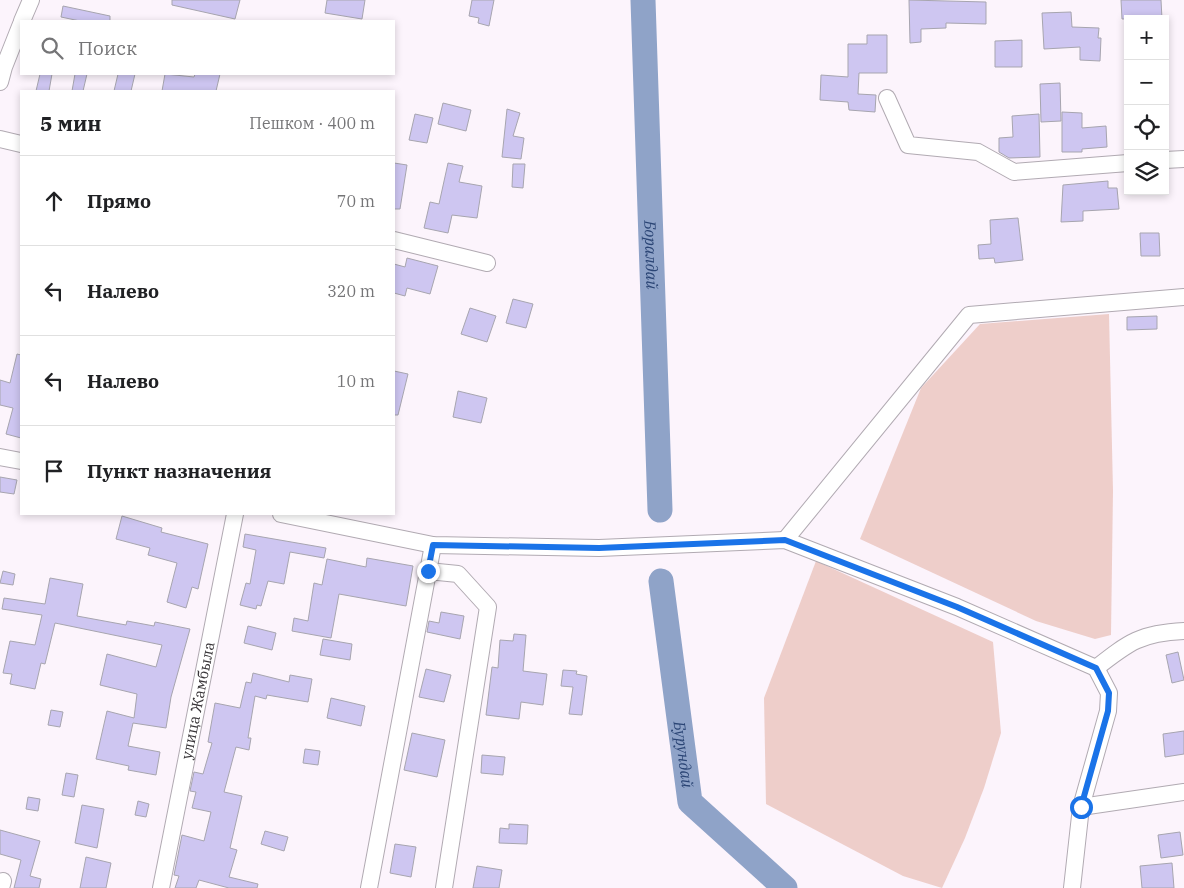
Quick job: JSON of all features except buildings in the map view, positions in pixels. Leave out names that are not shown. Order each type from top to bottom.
[{"type":"street","points":[[23,20],[31,0]]},
{"type":"street","points":[[0,82],[20,28]]},
{"type":"street","points":[[887,98],[908,145],[978,152],[1014,172],[1124,163]]},
{"type":"street","points":[[0,139],[20,144]]},
{"type":"street","points":[[1169,160],[1184,158]]},
{"type":"street","points":[[395,240],[487,263]]},
{"type":"street","points":[[785,540],[969,315],[1184,297]]},
{"type":"street","points":[[0,457],[20,461]]},
{"type":"street","name":"улица Жамбыла","points":[[161,888],[235,515]]},
{"type":"street","points":[[286,515],[433,545],[599,548],[785,540],[957,607],[1096,668],[1109,693],[1108,711],[1081,807],[1072,888]]},
{"type":"street","points":[[369,888],[433,545]]},
{"type":"street","points":[[428,571],[458,574],[488,607],[444,888]]},
{"type":"street","points":[[1096,668],[1124,646],[1143,636],[1184,631]]},
{"type":"street","points":[[1081,807],[1184,792]]},
{"type":"shaded area","points":[[1109,314],[1113,491],[1111,635],[1095,639],[1036,621],[860,539],[921,388],[980,324]]},
{"type":"shaded area","points":[[816,561],[993,642],[1001,733],[984,788],[965,838],[942,888],[903,876],[766,804],[764,698]]},
{"type":"waterway","name":"Боралдай","points":[[643,0],[660,510]]},
{"type":"waterway","name":"Бурундай","points":[[661,581],[690,802],[785,888]]},
{"type":"route","points":[[428,571],[433,545],[599,548],[785,540],[957,607],[1096,668],[1109,693],[1108,711],[1081,807]]}]
